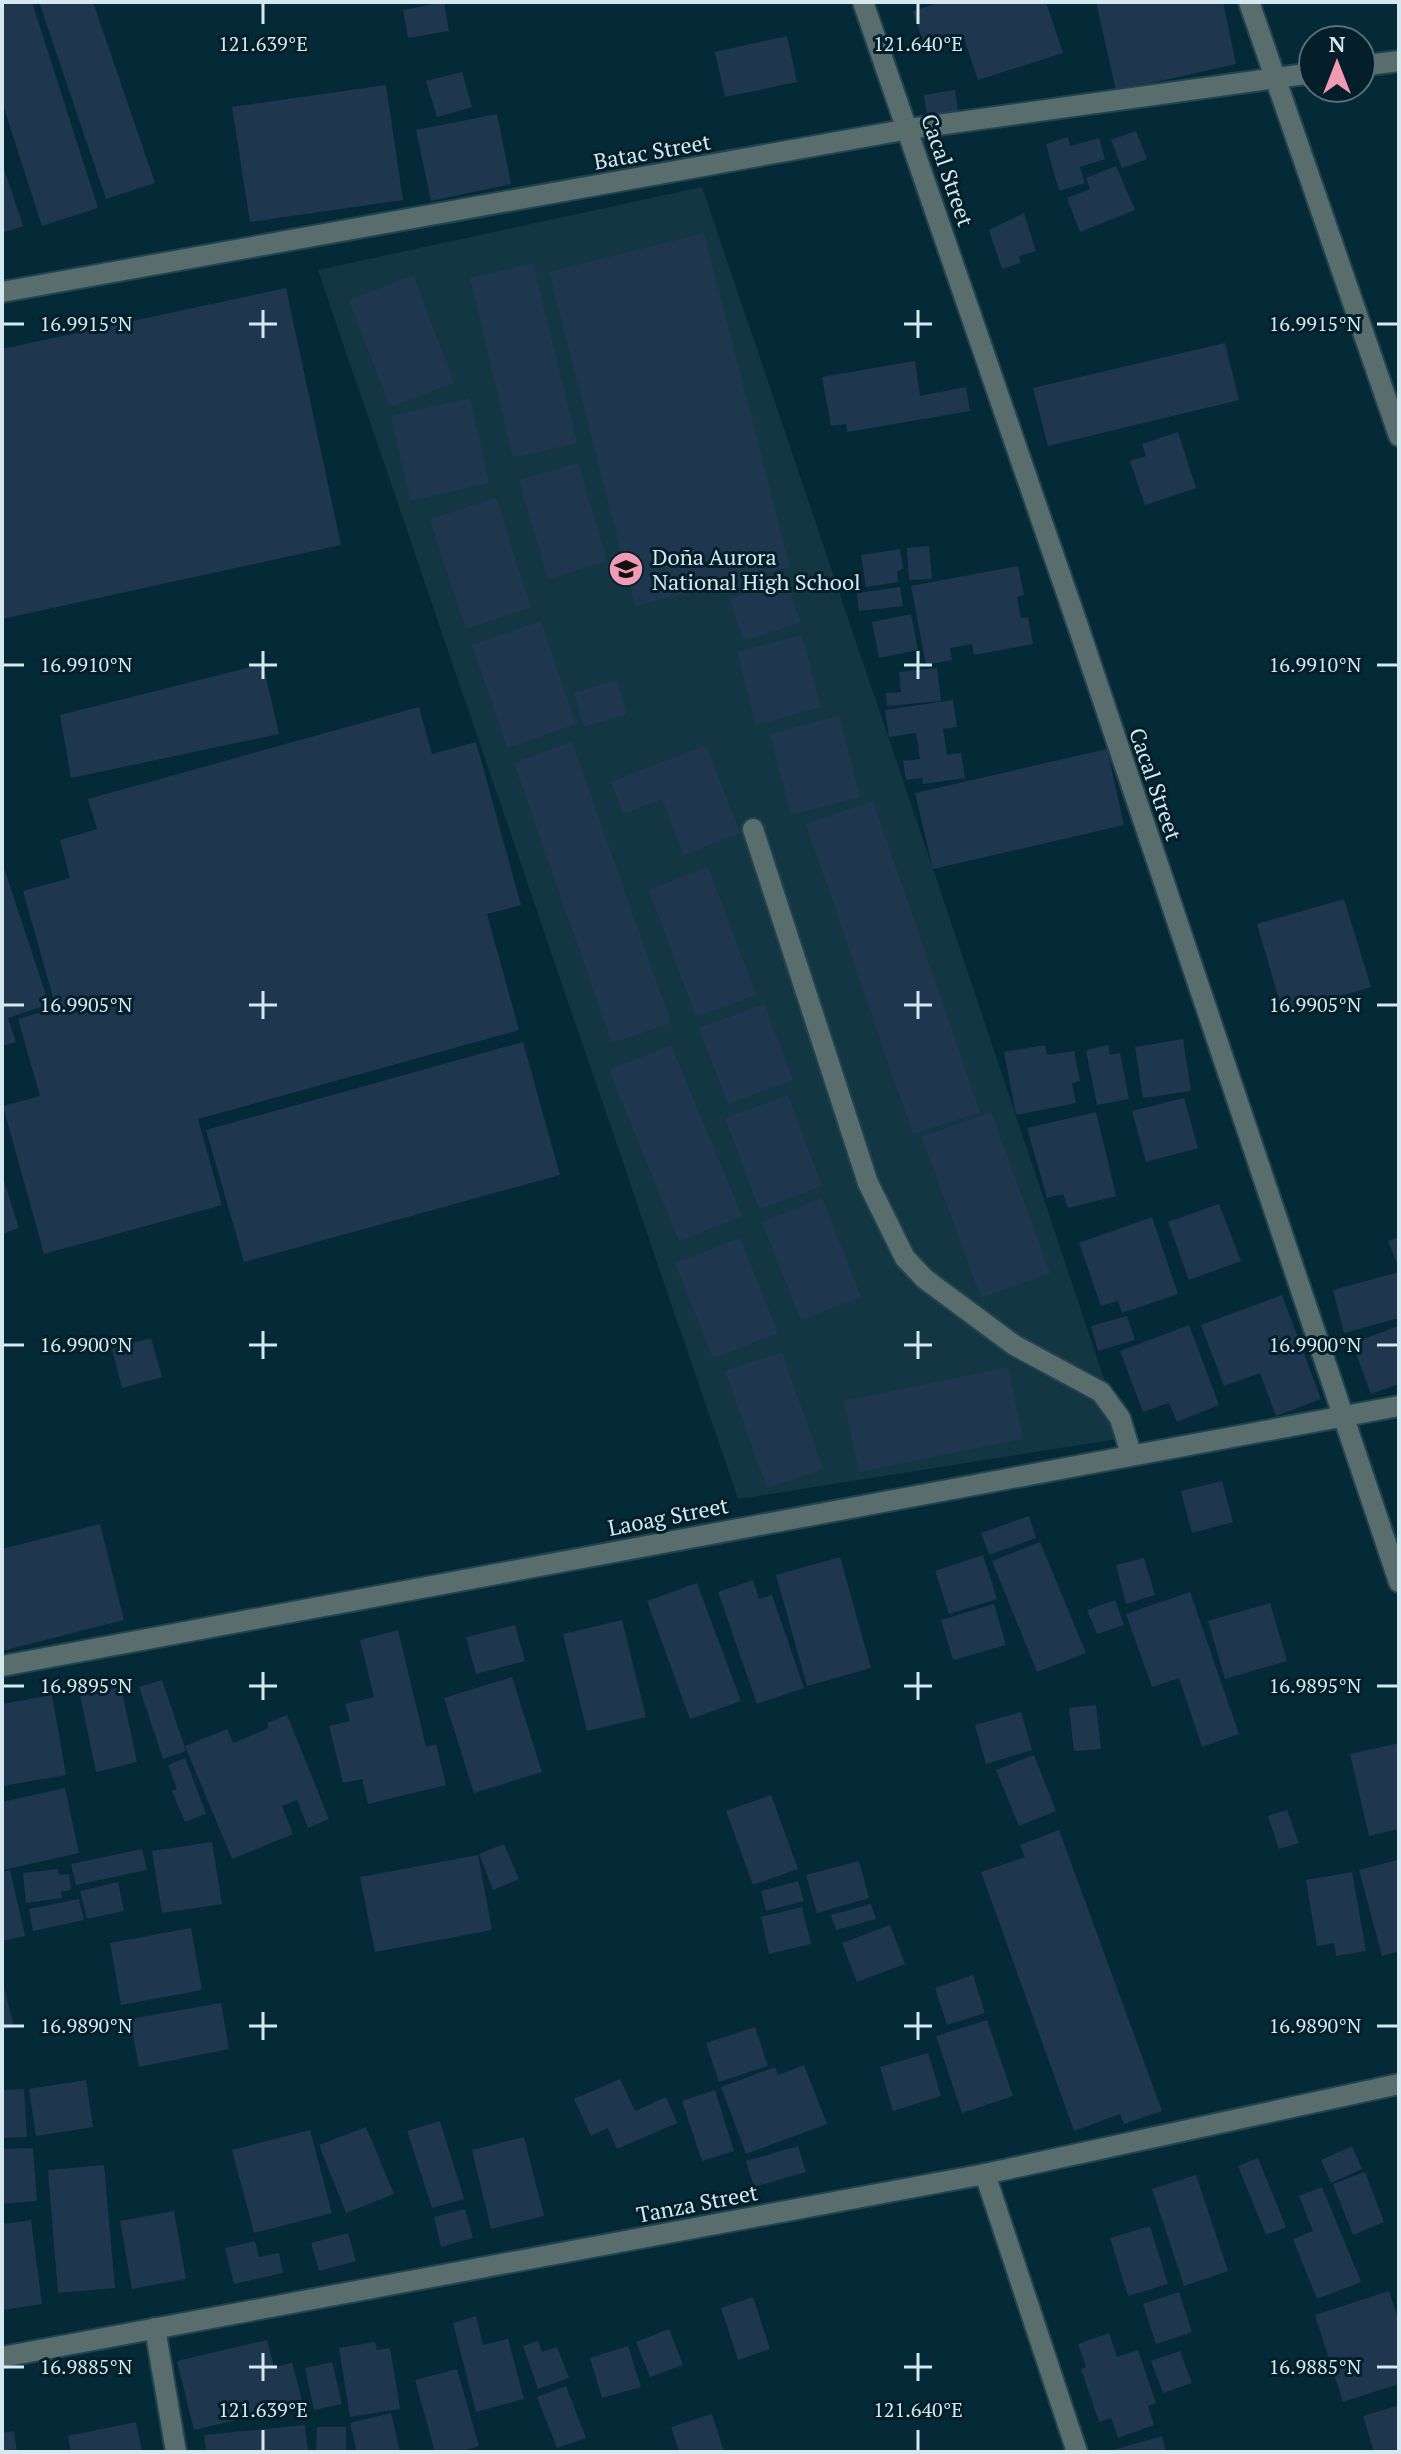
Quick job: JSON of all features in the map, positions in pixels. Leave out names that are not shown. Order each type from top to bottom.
[{"type":"street","name":"Cacal Street","points":[[863,2],[909,129],[1399,1582]]},
{"type":"street","points":[[1249,2],[1399,436]]},
{"type":"street","points":[[1377,64],[1399,61]]},
{"type":"street","name":"Batac Street","points":[[2,292],[909,129],[1297,75]]},
{"type":"street","points":[[753,829],[868,1183],[905,1258],[944,1295],[1014,1345],[1101,1392],[1120,1418],[1131,1454]]},
{"type":"street","name":"Laoag Street","points":[[2,1666],[1399,1406]]},
{"type":"street","name":"Tanza Street","points":[[2,2357],[985,2174],[1399,2084]]},
{"type":"street","points":[[985,2174],[1077,2452]]},
{"type":"street","points":[[155,2328],[176,2452]]},
{"type":"shaded area","name":"Doña Aurora National High School","points":[[702,187],[1124,1438],[738,1499],[318,270]]},
{"type":"building","points":[[2,2],[32,2],[98,208],[42,226],[2,102]]},
{"type":"building","points":[[39,2],[93,2],[155,183],[106,199]]},
{"type":"building","points":[[444,2],[449,31],[408,38],[403,10]]},
{"type":"building","points":[[941,2],[1046,2],[1063,53],[978,80],[963,35],[924,47],[913,11]]},
{"type":"building","points":[[1096,2],[1223,2],[1236,64],[1116,91]]},
{"type":"building","points":[[787,36],[797,82],[725,97],[715,52]]},
{"type":"building","points":[[462,72],[472,107],[437,117],[426,81]]},
{"type":"building","points":[[386,85],[403,200],[250,222],[232,107]]},
{"type":"building","points":[[955,90],[959,119],[928,123],[924,95]]},
{"type":"building","points":[[497,114],[511,184],[431,201],[416,130]]},
{"type":"building","points":[[1136,131],[1147,159],[1122,168],[1111,140]]},
{"type":"building","points":[[1068,137],[1070,146],[1099,138],[1105,159],[1080,167],[1085,183],[1059,191],[1046,144]]},
{"type":"building","points":[[2,163],[23,226],[2,233]]},
{"type":"building","points":[[1116,166],[1135,210],[1080,232],[1067,198],[1090,189],[1086,178]]},
{"type":"building","points":[[1024,213],[1036,251],[1019,256],[1021,263],[1002,269],[989,230]]},
{"type":"building","points":[[704,233],[790,567],[635,606],[549,272]]},
{"type":"building","points":[[533,263],[577,443],[513,458],[470,278]]},
{"type":"building","points":[[413,275],[454,383],[390,407],[349,300]]},
{"type":"building","points":[[286,288],[341,545],[2,619],[2,349]]},
{"type":"building","points":[[1225,343],[1239,400],[1048,446],[1033,388]]},
{"type":"building","points":[[915,361],[920,396],[966,387],[970,411],[847,432],[846,424],[831,426],[822,377]]},
{"type":"building","points":[[470,398],[489,483],[410,501],[391,416]]},
{"type":"building","points":[[1178,432],[1196,488],[1145,505],[1130,461],[1146,456],[1142,444]]},
{"type":"building","points":[[578,463],[607,561],[548,579],[519,480]]},
{"type":"building","points":[[496,498],[531,607],[466,629],[430,519]]},
{"type":"building","points":[[929,546],[932,579],[909,580],[907,548]]},
{"type":"building","points":[[900,549],[903,569],[897,571],[898,582],[866,587],[861,555]]},
{"type":"building","points":[[1018,566],[1024,595],[1017,597],[1021,618],[1028,617],[1033,644],[974,655],[972,644],[950,648],[952,660],[926,665],[911,586]]},
{"type":"building","points":[[785,579],[801,622],[744,641],[729,599]]},
{"type":"building","points":[[900,587],[903,606],[859,611],[857,593]]},
{"type":"building","points":[[911,614],[918,650],[879,658],[872,622]]},
{"type":"building","points":[[541,621],[576,724],[507,748],[472,645]]},
{"type":"building","points":[[802,635],[821,707],[756,725],[737,652]]},
{"type":"building","points":[[263,664],[279,734],[71,778],[60,715]]},
{"type":"building","points":[[937,668],[941,701],[887,706],[886,693],[901,692],[899,672]]},
{"type":"building","points":[[617,680],[627,714],[584,727],[574,693]]},
{"type":"building","points":[[953,700],[957,727],[943,729],[947,755],[961,753],[965,778],[923,784],[922,778],[906,780],[903,761],[920,759],[916,733],[889,737],[885,710]]},
{"type":"building","points":[[419,707],[432,754],[476,742],[521,905],[487,914],[519,1030],[198,1119],[222,1205],[44,1254],[3,1106],[40,1096],[18,1019],[56,1008],[23,891],[70,878],[60,840],[97,829],[88,799]]},
{"type":"building","points":[[839,716],[860,797],[791,815],[770,734]]},
{"type":"building","points":[[572,742],[671,1023],[612,1043],[514,763]]},
{"type":"building","points":[[706,745],[740,833],[684,855],[662,799],[623,814],[611,782]]},
{"type":"building","points":[[1107,749],[1124,825],[933,869],[915,793]]},
{"type":"building","points":[[873,801],[980,1112],[913,1134],[806,824]]},
{"type":"building","points":[[3,865],[49,1004],[8,1018],[16,1042],[2,1046]]},
{"type":"building","points":[[708,867],[756,995],[696,1017],[649,890]]},
{"type":"building","points":[[1344,899],[1371,987],[1283,1013],[1257,924]]},
{"type":"building","points":[[764,1004],[793,1080],[728,1104],[699,1028]]},
{"type":"building","points":[[1183,1039],[1191,1091],[1143,1098],[1135,1047]]},
{"type":"building","points":[[523,1042],[560,1175],[244,1262],[206,1130]]},
{"type":"building","points":[[671,1045],[742,1216],[679,1241],[609,1070]]},
{"type":"building","points":[[1045,1045],[1047,1055],[1074,1051],[1080,1081],[1072,1083],[1076,1103],[1016,1115],[1004,1052]]},
{"type":"building","points":[[1108,1045],[1110,1055],[1120,1053],[1129,1099],[1097,1105],[1086,1050]]},
{"type":"building","points":[[788,1095],[822,1186],[759,1209],[725,1118]]},
{"type":"building","points":[[1184,1098],[1198,1148],[1146,1162],[1132,1111]]},
{"type":"building","points":[[991,1112],[1050,1273],[981,1298],[922,1137]]},
{"type":"building","points":[[1096,1112],[1116,1196],[1068,1208],[1063,1194],[1047,1198],[1027,1128]]},
{"type":"building","points":[[2,1175],[19,1228],[2,1234]]},
{"type":"building","points":[[822,1198],[861,1297],[801,1320],[762,1222]]},
{"type":"building","points":[[1219,1204],[1241,1261],[1189,1280],[1168,1222]]},
{"type":"building","points":[[1152,1217],[1178,1294],[1122,1313],[1118,1301],[1101,1306],[1079,1243]]},
{"type":"building","points":[[1399,1237],[1399,1268],[1388,1241]]},
{"type":"building","points":[[740,1238],[778,1333],[713,1358],[675,1263]]},
{"type":"building","points":[[1399,1272],[1399,1318],[1344,1333],[1333,1290]]},
{"type":"building","points":[[1282,1295],[1321,1399],[1276,1416],[1260,1373],[1224,1386],[1201,1325]]},
{"type":"building","points":[[1127,1316],[1135,1340],[1098,1351],[1091,1326]]},
{"type":"building","points":[[1189,1325],[1219,1405],[1177,1422],[1169,1403],[1143,1412],[1120,1351]]},
{"type":"building","points":[[1399,1326],[1399,1384],[1371,1394],[1352,1343]]},
{"type":"building","points":[[151,1338],[162,1377],[122,1388],[112,1349]]},
{"type":"building","points":[[782,1352],[823,1469],[767,1488],[725,1371]]},
{"type":"building","points":[[1008,1367],[1023,1439],[859,1472],[844,1401]]},
{"type":"building","points":[[1222,1481],[1233,1522],[1192,1533],[1181,1491]]},
{"type":"building","points":[[1029,1516],[1036,1538],[989,1555],[981,1533]]},
{"type":"building","points":[[100,1524],[124,1620],[2,1651],[2,1549]]},
{"type":"building","points":[[1040,1542],[1086,1653],[1037,1672],[992,1561]]},
{"type":"building","points":[[983,1555],[997,1599],[949,1614],[935,1571]]},
{"type":"building","points":[[840,1557],[871,1668],[807,1686],[776,1575]]},
{"type":"building","points":[[1144,1558],[1155,1595],[1126,1604],[1116,1565]]},
{"type":"building","points":[[753,1580],[759,1599],[772,1595],[804,1688],[757,1704],[718,1592]]},
{"type":"building","points":[[697,1583],[741,1701],[690,1719],[647,1601]]},
{"type":"building","points":[[1190,1592],[1239,1734],[1202,1747],[1179,1678],[1152,1687],[1126,1614]]},
{"type":"building","points":[[1115,1600],[1124,1625],[1097,1634],[1087,1610]]},
{"type":"building","points":[[1270,1603],[1287,1661],[1225,1679],[1208,1621]]},
{"type":"building","points":[[994,1604],[1006,1645],[953,1660],[941,1620]]},
{"type":"building","points":[[622,1620],[646,1717],[587,1731],[563,1634]]},
{"type":"building","points":[[515,1625],[525,1661],[476,1674],[466,1637]]},
{"type":"building","points":[[398,1630],[426,1747],[436,1744],[446,1785],[368,1804],[362,1779],[343,1783],[329,1726],[350,1721],[345,1704],[374,1697],[360,1640]]},
{"type":"building","points":[[512,1677],[542,1772],[474,1793],[444,1698]]},
{"type":"building","points":[[162,1680],[186,1751],[163,1759],[139,1687]]},
{"type":"building","points":[[121,1687],[137,1762],[96,1772],[80,1695]]},
{"type":"building","points":[[52,1695],[66,1775],[2,1786],[2,1704]]},
{"type":"building","points":[[1096,1705],[1101,1749],[1074,1751],[1069,1708]]},
{"type":"building","points":[[1021,1712],[1032,1750],[986,1764],[975,1725]]},
{"type":"building","points":[[287,1715],[329,1819],[308,1828],[297,1800],[282,1806],[293,1834],[232,1859],[185,1746],[227,1729],[233,1743],[269,1728],[267,1723]]},
{"type":"building","points":[[1399,1743],[1399,1829],[1369,1836],[1350,1754]]},
{"type":"building","points":[[1034,1755],[1056,1811],[1019,1826],[996,1770]]},
{"type":"building","points":[[185,1758],[206,1814],[185,1822],[172,1791],[177,1789],[168,1765]]},
{"type":"building","points":[[65,1788],[79,1853],[3,1870],[2,1802]]},
{"type":"building","points":[[771,1795],[798,1869],[753,1885],[726,1811]]},
{"type":"building","points":[[1287,1810],[1299,1843],[1279,1849],[1268,1816]]},
{"type":"building","points":[[1059,1830],[1162,2111],[1124,2124],[1120,2114],[1074,2131],[981,1872],[1025,1857],[1020,1845]]},
{"type":"building","points":[[212,1842],[222,1904],[162,1913],[152,1851]]},
{"type":"building","points":[[504,1844],[519,1879],[493,1890],[479,1854]]},
{"type":"building","points":[[142,1849],[147,1870],[76,1885],[71,1864]]},
{"type":"building","points":[[478,1855],[492,1930],[375,1952],[360,1877]]},
{"type":"building","points":[[1397,1860],[1399,1951],[1382,1956],[1359,1870]]},
{"type":"building","points":[[859,1861],[869,1898],[817,1913],[806,1875]]},
{"type":"building","points":[[58,1869],[59,1875],[69,1874],[71,1890],[61,1892],[62,1898],[26,1903],[23,1873]]},
{"type":"building","points":[[10,1870],[25,1936],[2,1941],[2,1872]]},
{"type":"building","points":[[1352,1872],[1366,1951],[1336,1956],[1334,1943],[1317,1946],[1306,1880]]},
{"type":"building","points":[[798,1881],[804,1901],[766,1911],[761,1891]]},
{"type":"building","points":[[118,1882],[124,1911],[87,1919],[80,1891]]},
{"type":"building","points":[[79,1899],[84,1920],[33,1931],[29,1909]]},
{"type":"building","points":[[871,1904],[876,1919],[836,1930],[831,1915]]},
{"type":"building","points":[[802,1907],[811,1944],[769,1954],[761,1917]]},
{"type":"building","points":[[890,1925],[905,1964],[857,1982],[842,1943]]},
{"type":"building","points":[[191,1928],[202,1990],[121,2005],[110,1943]]},
{"type":"building","points":[[973,1975],[985,2013],[947,2025],[935,1988]]},
{"type":"building","points":[[2,1979],[14,2027],[2,2030]]},
{"type":"building","points":[[221,2003],[229,2049],[139,2067],[130,2019]]},
{"type":"building","points":[[987,2020],[1013,2096],[962,2113],[936,2036]]},
{"type":"building","points":[[755,2027],[768,2066],[719,2082],[706,2043]]},
{"type":"building","points":[[928,2053],[941,2096],[893,2111],[880,2067]]},
{"type":"building","points":[[804,2065],[827,2124],[746,2154],[721,2087],[775,2067],[778,2075]]},
{"type":"building","points":[[620,2079],[635,2111],[666,2097],[677,2123],[617,2149],[608,2128],[591,2136],[574,2099]]},
{"type":"building","points":[[86,2080],[93,2127],[36,2136],[29,2089]]},
{"type":"building","points":[[24,2089],[27,2137],[2,2138],[2,2090]]},
{"type":"building","points":[[715,2090],[734,2151],[702,2161],[682,2101]]},
{"type":"building","points":[[440,2121],[464,2199],[432,2208],[407,2131]]},
{"type":"building","points":[[366,2127],[394,2194],[346,2213],[319,2145]]},
{"type":"building","points":[[310,2130],[332,2213],[254,2233],[232,2150]]},
{"type":"building","points":[[524,2137],[544,2216],[491,2229],[472,2150]]},
{"type":"building","points":[[798,2146],[806,2172],[754,2187],[746,2161]]},
{"type":"building","points":[[1352,2146],[1362,2169],[1331,2183],[1321,2160]]},
{"type":"building","points":[[33,2148],[37,2201],[2,2204],[2,2149]]},
{"type":"building","points":[[1258,2158],[1286,2227],[1266,2235],[1238,2166]]},
{"type":"building","points":[[104,2165],[115,2288],[58,2293],[48,2170]]},
{"type":"building","points":[[1365,2172],[1384,2222],[1353,2235],[1333,2184]]},
{"type":"building","points":[[1196,2175],[1228,2271],[1184,2286],[1152,2189]]},
{"type":"building","points":[[1322,2187],[1361,2282],[1317,2299],[1293,2239],[1313,2231],[1299,2196]]},
{"type":"building","points":[[465,2209],[473,2238],[441,2247],[434,2217]]},
{"type":"building","points":[[174,2211],[186,2279],[132,2289],[120,2221]]},
{"type":"building","points":[[31,2220],[42,2304],[3,2310],[2,2224]]},
{"type":"building","points":[[1150,2226],[1168,2284],[1128,2296],[1110,2238]]},
{"type":"building","points":[[348,2233],[356,2261],[319,2271],[311,2243]]},
{"type":"building","points":[[255,2241],[259,2257],[279,2253],[283,2273],[234,2284],[225,2248]]},
{"type":"building","points":[[1389,2291],[1399,2322],[1399,2384],[1343,2402],[1315,2315]]},
{"type":"building","points":[[1179,2292],[1192,2332],[1156,2344],[1143,2304]]},
{"type":"building","points":[[753,2297],[770,2349],[738,2360],[721,2308]]},
{"type":"building","points":[[476,2316],[483,2345],[508,2339],[524,2399],[476,2412],[453,2323]]},
{"type":"building","points":[[669,2329],[683,2365],[650,2377],[636,2342]]},
{"type":"building","points":[[1109,2333],[1117,2357],[1138,2350],[1156,2403],[1148,2406],[1154,2425],[1118,2438],[1111,2418],[1099,2422],[1081,2369],[1086,2367],[1078,2344]]},
{"type":"building","points":[[267,2340],[274,2367],[292,2363],[303,2404],[194,2430],[177,2361]]},
{"type":"building","points":[[538,2341],[542,2352],[557,2347],[569,2378],[538,2389],[523,2346]]},
{"type":"building","points":[[375,2342],[377,2350],[390,2348],[400,2409],[350,2417],[339,2348]]},
{"type":"building","points":[[628,2346],[641,2387],[602,2398],[590,2358]]},
{"type":"building","points":[[1180,2351],[1192,2383],[1163,2393],[1151,2361]]},
{"type":"building","points":[[332,2362],[342,2404],[314,2410],[305,2368]]},
{"type":"building","points":[[457,2369],[479,2446],[459,2452],[435,2452],[415,2380]]},
{"type":"building","points":[[566,2386],[586,2438],[557,2448],[537,2397]]},
{"type":"building","points":[[1399,2405],[1399,2452],[1374,2452],[1363,2416]]},
{"type":"building","points":[[391,2413],[400,2452],[357,2452],[350,2423]]},
{"type":"building","points":[[712,2414],[724,2452],[679,2452],[671,2427]]},
{"type":"building","points":[[136,2422],[142,2452],[71,2452],[68,2436]]},
{"type":"building","points":[[305,2425],[308,2452],[206,2452],[204,2435]]},
{"type":"building","points":[[317,2427],[346,2427],[346,2452],[316,2452]]},
{"type":"building","points":[[14,2431],[17,2452],[2,2452],[2,2433]]},
{"type":"building","points":[[1162,2436],[1166,2452],[1110,2451]]},
{"type":"place","name":"Doña Aurora National High School","points":[[626,569]]}]
